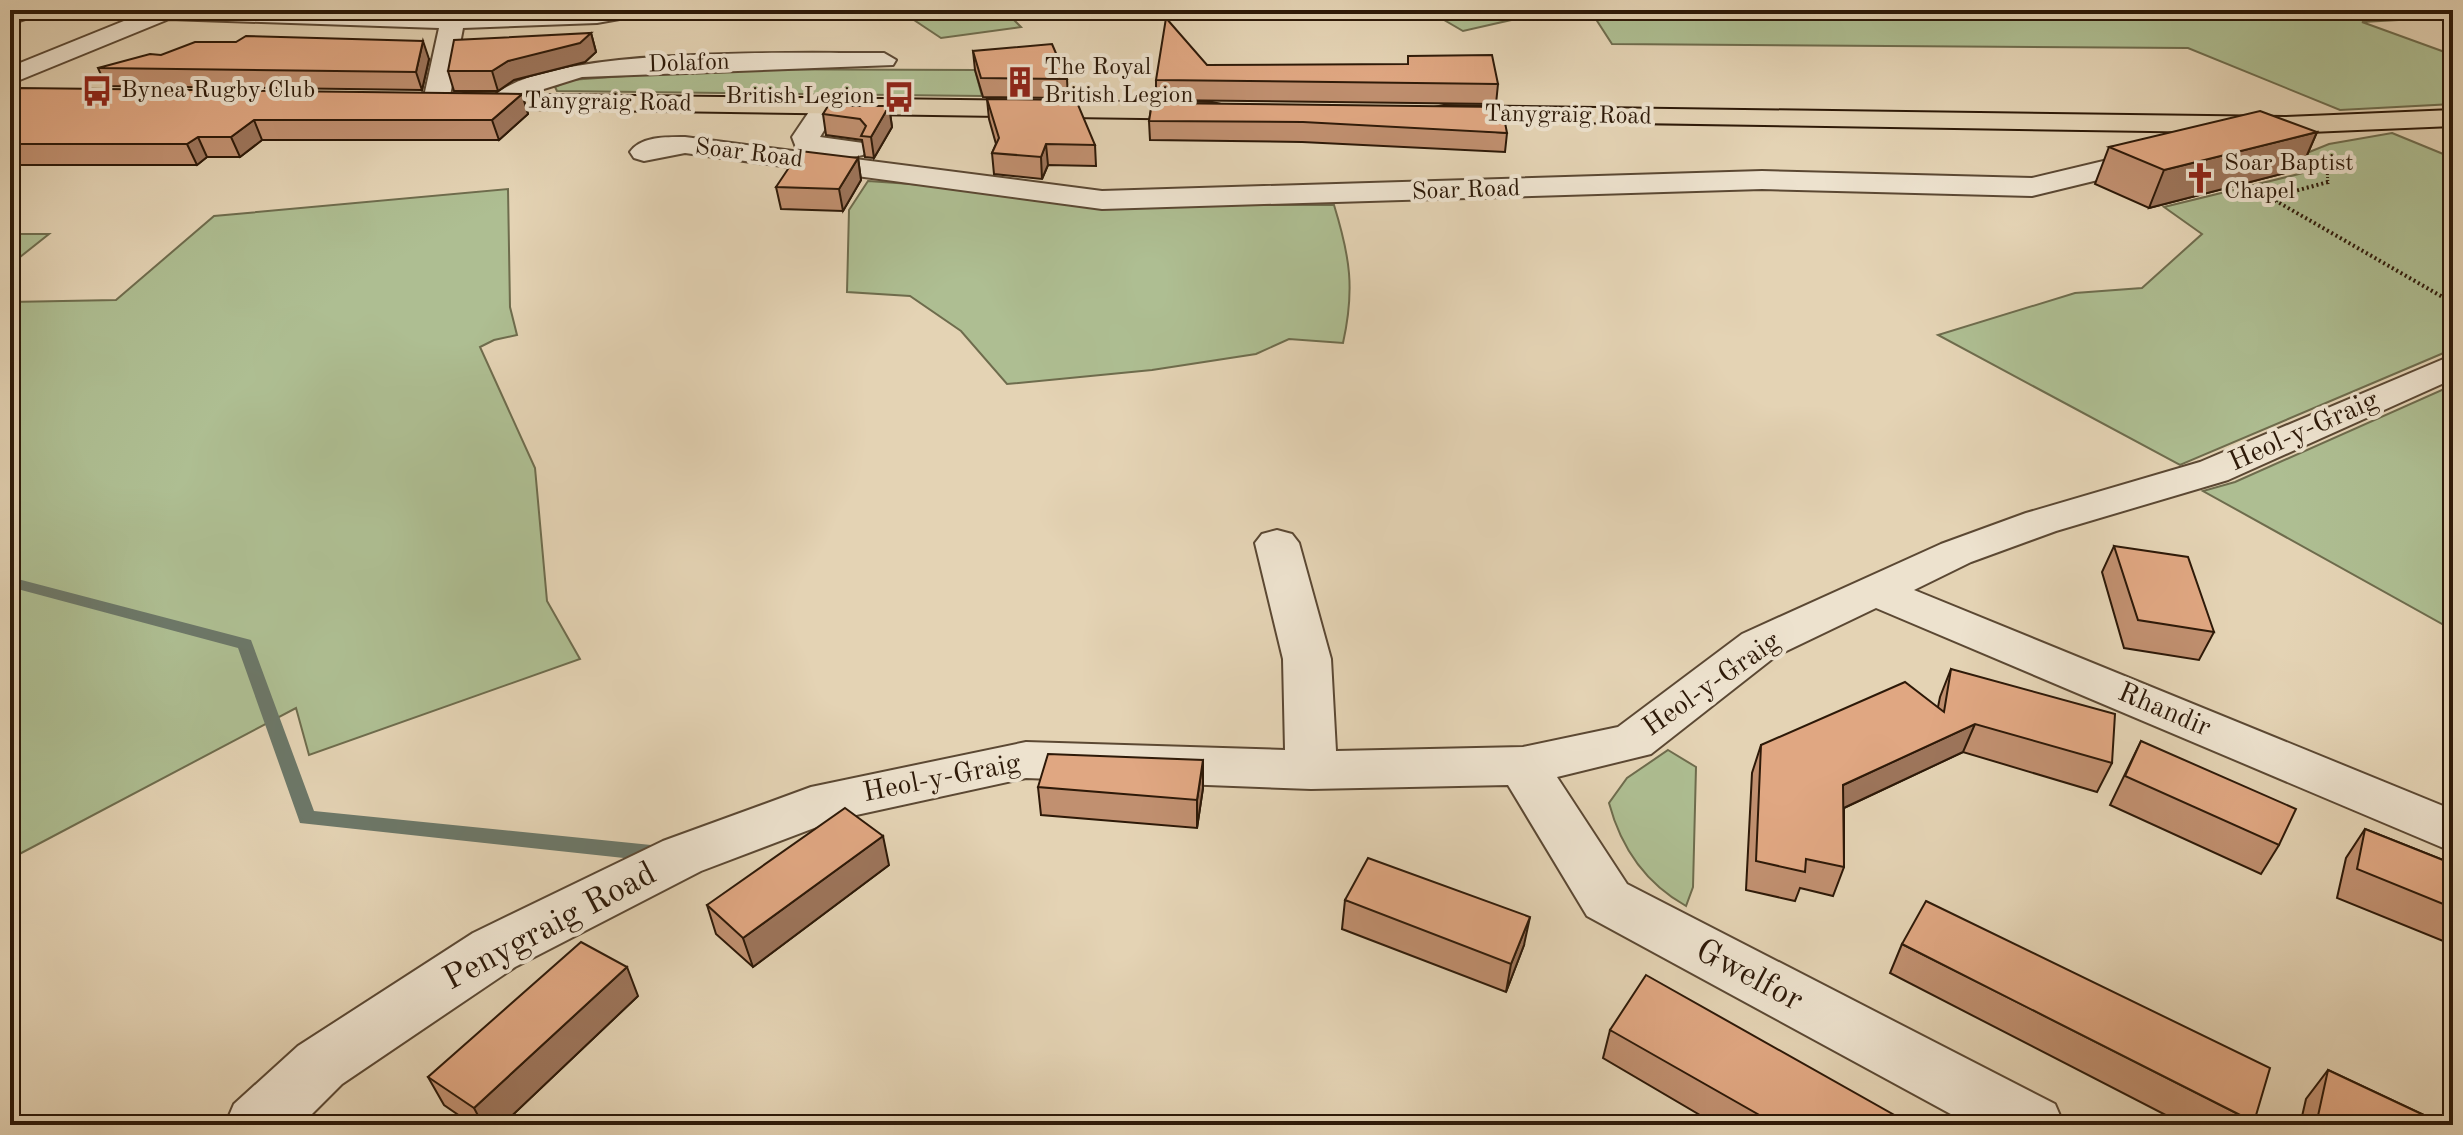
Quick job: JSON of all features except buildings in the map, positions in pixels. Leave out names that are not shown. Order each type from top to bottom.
[{"type":"main road","name":"Tanygraig Road","points":[[404,101],[1238,112]]},
{"type":"main road","name":"Tanygraig Road","points":[[1412,114],[2285,125],[2453,118]]},
{"type":"street","points":[[10,17],[29,10]]},
{"type":"street","points":[[15,89],[158,11],[452,21],[597,16],[634,10]]},
{"type":"street","points":[[436,101],[452,21]]},
{"type":"street","name":"Dolafon","points":[[502,102],[522,87],[580,70],[717,63],[884,60]]},
{"type":"street","points":[[826,106],[806,137],[807,144],[856,149]]},
{"type":"street","name":"Soar Road","points":[[644,152],[660,146],[685,145],[1102,200],[1762,180],[2032,187],[2285,125]]},
{"type":"street","name":"Heol-y-Graig","points":[[830,801],[1026,760],[1311,770],[1523,766],[1633,741],[1759,645],[1956,553],[2041,522],[2214,471],[2453,366]]},
{"type":"street","points":[[1277,543],[1307,659],[1311,770]]},
{"type":"street","name":"Rhandir","points":[[1876,591],[2453,832]]},
{"type":"street","name":"Gwelfor","points":[[1523,766],[1607,900],[2032,1125]]},
{"type":"street","name":"Penygraig Road","points":[[257,1125],[320,1065],[494,950],[682,856],[830,801]]},
{"type":"path","points":[[2326,161],[2339,162],[2327,169],[2328,184],[2284,194],[2276,201],[2453,303]]},
{"type":"green space","points":[[899,10],[1037,10],[1008,14],[1021,27],[941,38]]},
{"type":"green space","points":[[1427,10],[1555,10],[1463,31]]},
{"type":"green space","points":[[1590,10],[2453,10],[2453,17],[2362,22],[2453,55],[2453,104],[2340,110],[2188,48],[1612,44]]},
{"type":"green space","points":[[723,69],[975,70],[982,96],[557,91],[555,87],[570,80]]},
{"type":"green space","points":[[2392,133],[2453,158],[2453,349],[2180,465],[1938,335],[2075,293],[2142,288],[2202,234],[2164,207],[2311,171],[2287,161],[2329,144]]},
{"type":"green space","points":[[868,181],[1208,205],[1334,205],[1349,273],[1349,306],[1343,343],[1289,339],[1256,354],[1152,370],[1007,384],[961,331],[910,296],[847,292],[849,210]]},
{"type":"green space","points":[[508,189],[510,307],[517,335],[480,347],[535,468],[547,601],[580,659],[309,755],[296,708],[10,859],[10,302],[116,300],[214,216]]},
{"type":"green space","points":[[10,234],[49,234],[10,265]]},
{"type":"green space","points":[[2453,385],[2453,630],[2203,491],[2235,482]]},
{"type":"green space","points":[[1668,750],[1696,767],[1693,887],[1686,906],[1658,887],[1637,863],[1620,835],[1609,803],[1627,778]]},
{"type":"waterway","points":[[10,582],[245,644],[307,818],[661,854]]},
{"type":"place","name":"The Royal British Legion","points":[[1020,82]]},
{"type":"place","name":"Bynea Rugby Club","points":[[97,91]]},
{"type":"place","name":"British Legion","points":[[899,97]]},
{"type":"place","name":"Soar Baptist Chapel","points":[[2200,178]]}]
